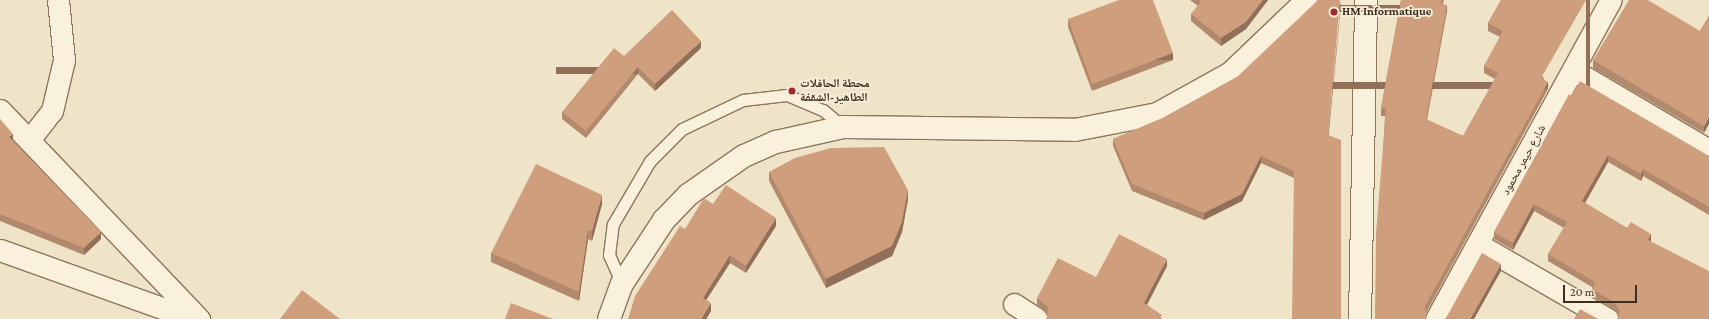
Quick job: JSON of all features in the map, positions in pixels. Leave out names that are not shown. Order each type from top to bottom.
[{"type":"main road","points":[[609,319],[622,284],[664,220],[715,174],[776,142],[844,127],[1075,130],[1157,114],[1231,73],[1307,0]]},
{"type":"main road","points":[[1360,319],[1366,0]]},
{"type":"street","points":[[28,140],[52,111],[64,60],[58,0]]},
{"type":"street","name":"شارع حيمر محمود","points":[[1436,319],[1611,0]]},
{"type":"street","points":[[1573,70],[1709,150]]},
{"type":"street","points":[[0,110],[199,319]]},
{"type":"street","points":[[1478,244],[1608,319]]},
{"type":"street","points":[[0,250],[193,319]]},
{"type":"street","points":[[1014,304],[1037,319]]},
{"type":"lane","points":[[622,284],[608,255],[613,224],[650,161],[682,129],[743,100],[787,95],[818,107],[844,127]]},
{"type":"building","points":[[1119,0],[1153,0],[1173,53],[1092,84],[1068,19]]},
{"type":"building","points":[[1199,0],[1263,0],[1246,22],[1221,38],[1191,14],[1201,2]]},
{"type":"building","points":[[1317,0],[1340,0],[1328,135],[1341,140],[1341,319],[1292,319],[1294,171],[1261,156],[1242,194],[1204,213],[1132,184],[1113,139],[1163,118],[1237,77]]},
{"type":"building","points":[[1401,0],[1442,0],[1441,4],[1447,5],[1426,119],[1463,136],[1498,73],[1484,66],[1503,31],[1488,23],[1501,0],[1586,0],[1541,78],[1548,82],[1425,306],[1427,319],[1375,319],[1376,233],[1386,109],[1381,108]]},
{"type":"building","points":[[1629,0],[1648,0],[1700,31],[1709,16],[1709,117],[1704,126],[1593,60]]},
{"type":"building","points":[[672,10],[701,41],[655,84],[638,67],[586,131],[562,112],[614,48],[624,56]]},
{"type":"building","points":[[1580,81],[1709,156],[1709,207],[1643,169],[1641,174],[1608,155],[1582,201],[1627,228],[1631,222],[1651,234],[1648,240],[1709,271],[1709,319],[1616,319],[1618,318],[1620,311],[1614,302],[1592,289],[1595,282],[1548,254],[1567,222],[1534,204],[1513,243],[1494,232],[1569,94],[1571,96]]},
{"type":"building","points":[[0,119],[13,134],[9,137],[101,232],[84,248],[0,214]]},
{"type":"building","points":[[884,147],[908,190],[902,222],[892,246],[826,279],[769,172],[795,158],[831,148]]},
{"type":"building","points":[[536,164],[602,195],[592,231],[588,230],[579,292],[491,253]]},
{"type":"building","points":[[726,185],[776,218],[746,266],[730,255],[703,298],[711,303],[701,319],[628,319],[635,296],[680,226],[685,229],[704,198],[713,204]]},
{"type":"building","points":[[1119,234],[1167,259],[1144,303],[1162,315],[1159,319],[1045,319],[1047,318],[1048,307],[1037,298],[1058,258],[1096,277]]},
{"type":"building","points":[[1482,253],[1501,264],[1470,319],[1444,319],[1446,318]]},
{"type":"building","points":[[302,290],[340,319],[280,319]]},
{"type":"building","points":[[511,303],[553,319],[505,319]]},
{"type":"building","points":[[1580,309],[1598,319],[1574,319]]},
{"type":"place","name":"HM Informatique","points":[[1334,12]]},
{"type":"place","name":"محطة الحافلات الطاهير-الشقفة","points":[[792,91]]}]
